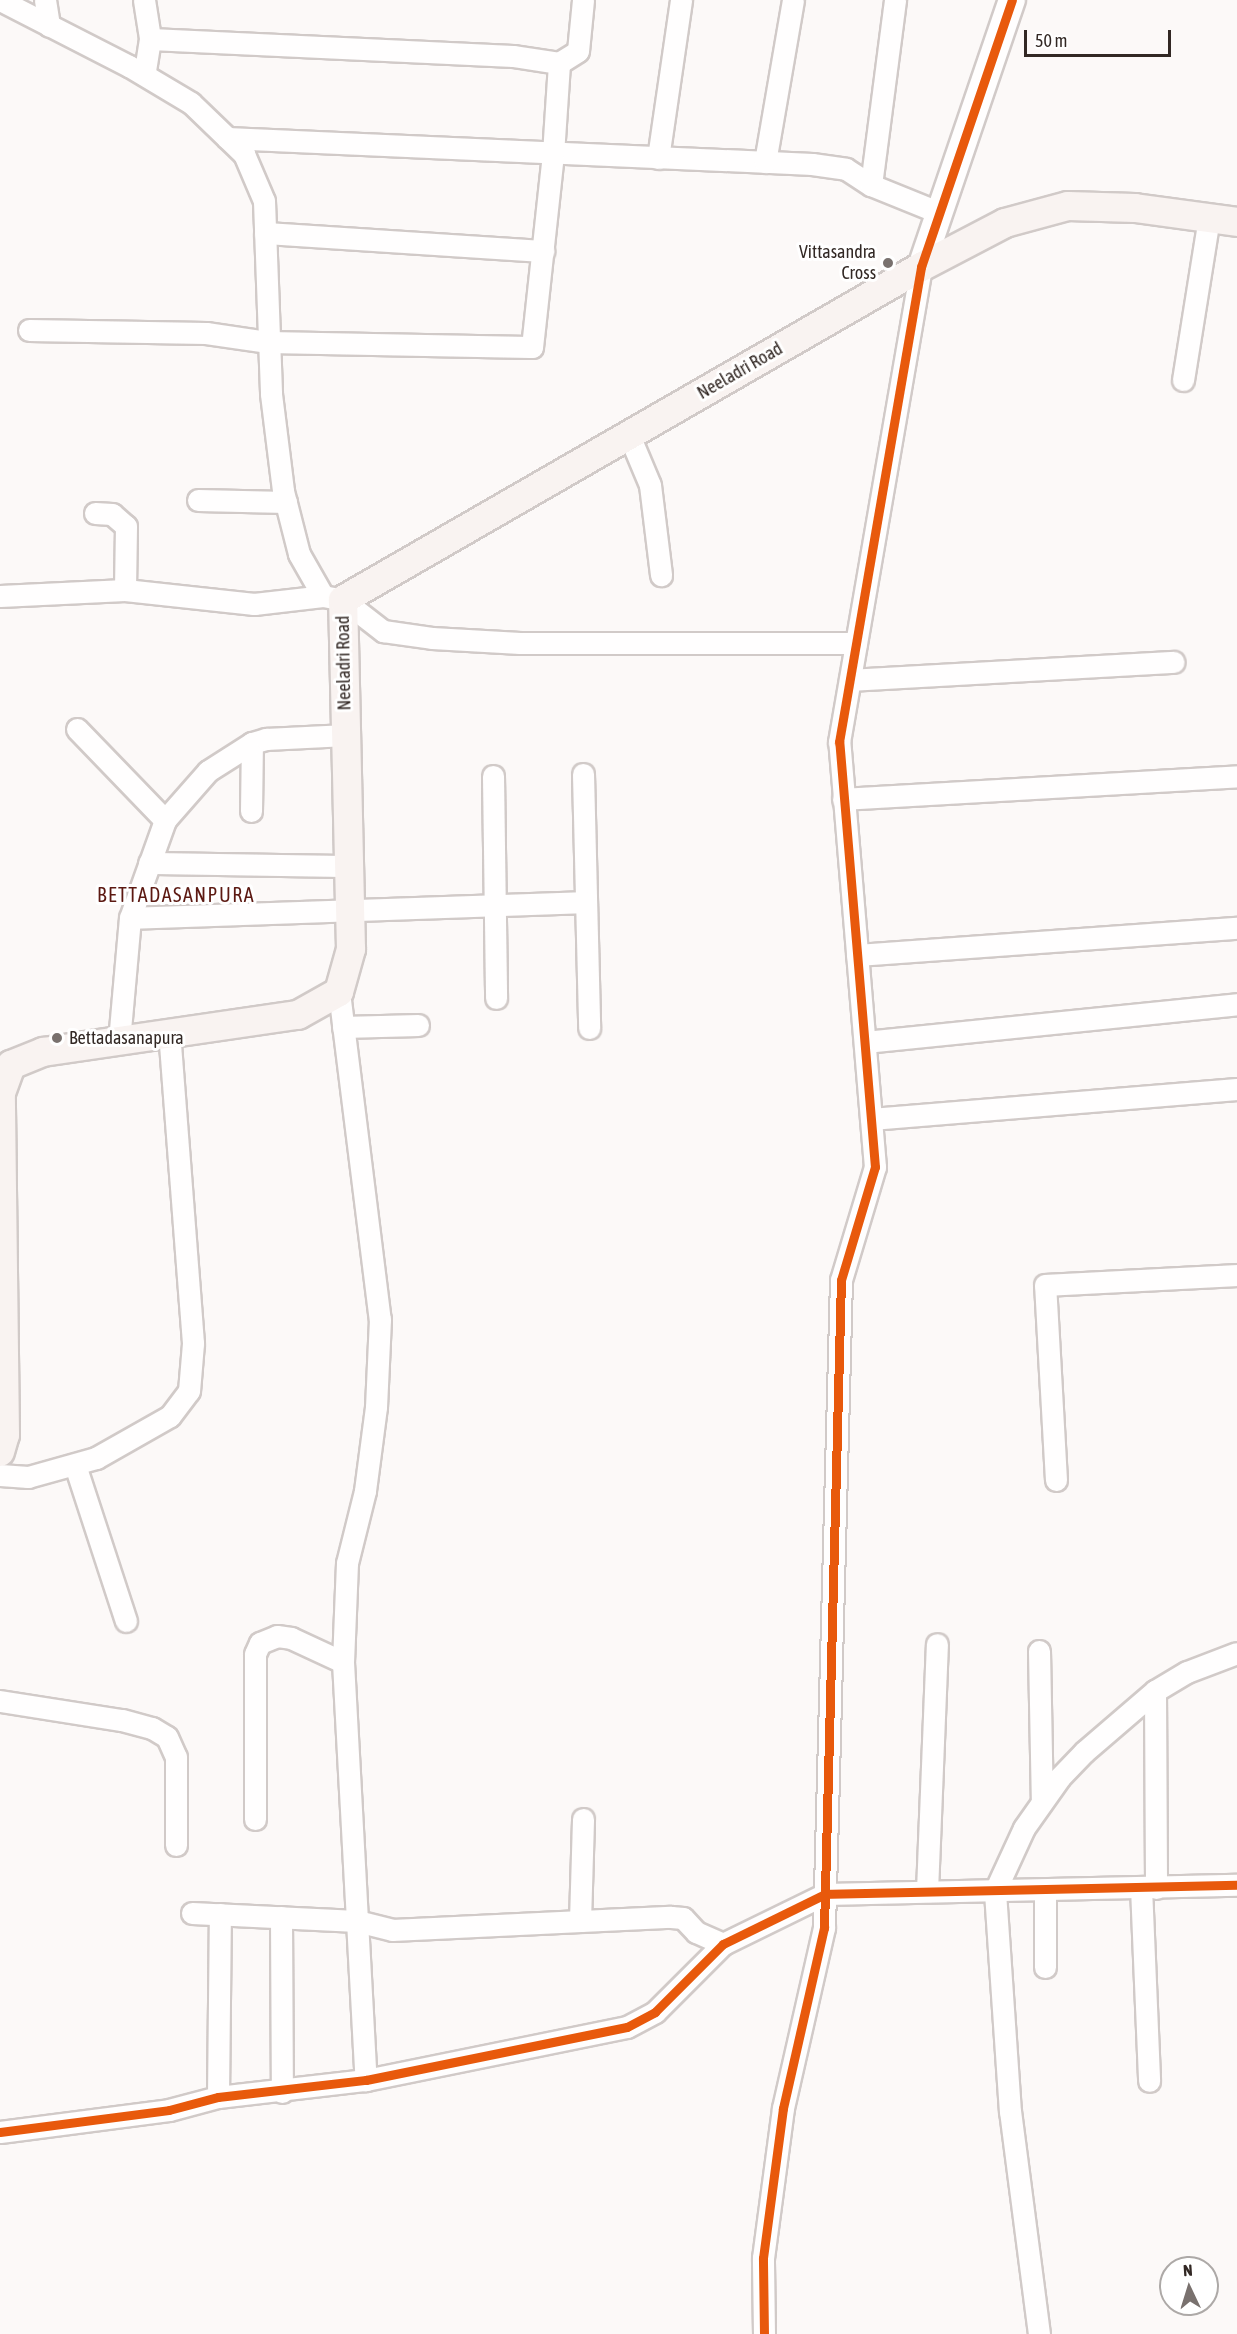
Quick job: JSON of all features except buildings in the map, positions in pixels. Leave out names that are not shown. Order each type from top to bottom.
[{"type":"main road","name":"Neeladri Road","points":[[339,992],[351,949],[346,735],[333,598],[629,435],[921,267],[1005,224],[1068,206],[1135,208],[1237,222]]},
{"type":"main road","points":[[0,1452],[5,1435],[2,1393],[1,1093],[5,1064],[43,1052],[298,1016],[339,992]]},
{"type":"street","points":[[0,0],[144,75],[191,103],[244,153],[264,201],[271,394],[286,502],[299,554],[333,598],[383,631],[432,638],[520,643],[856,643]]},
{"type":"street","points":[[45,0],[49,26]]},
{"type":"street","points":[[144,0],[150,39],[144,75]]},
{"type":"street","points":[[150,39],[513,56],[559,63],[578,51],[583,0]]},
{"type":"street","points":[[658,158],[681,0]]},
{"type":"street","points":[[765,162],[793,0]]},
{"type":"street","points":[[871,185],[895,0]]},
{"type":"street","points":[[764,2334],[763,2258],[783,2108],[824,1928],[841,1280],[875,1167],[838,742],[921,267],[1012,0]]},
{"type":"street","points":[[29,330],[206,333],[268,342],[532,347],[554,154],[559,63]]},
{"type":"street","points":[[227,138],[765,162],[846,169],[871,185],[940,213]]},
{"type":"street","points":[[1184,380],[1209,218]]},
{"type":"street","points":[[265,233],[543,251]]},
{"type":"street","points":[[629,435],[650,485],[661,575]]},
{"type":"street","points":[[198,500],[286,502]]},
{"type":"street","points":[[95,513],[112,514],[126,526],[124,591]]},
{"type":"street","points":[[0,596],[124,591],[254,604],[333,598]]},
{"type":"street","points":[[850,680],[1174,662]]},
{"type":"street","points":[[77,729],[165,820]]},
{"type":"street","points":[[119,1041],[130,918],[165,820],[208,771],[252,743],[278,738],[346,735]]},
{"type":"street","points":[[251,811],[252,743]]},
{"type":"street","points":[[583,774],[589,1028]]},
{"type":"street","points":[[493,776],[496,998]]},
{"type":"street","points":[[843,799],[1237,776]]},
{"type":"street","points":[[149,864],[349,866]]},
{"type":"street","points":[[130,918],[350,907],[585,902]]},
{"type":"street","points":[[857,956],[1237,928]]},
{"type":"street","points":[[339,992],[380,1319],[376,1407],[366,1481],[347,1563],[343,1662],[366,2080]]},
{"type":"street","points":[[865,1042],[1237,1004]]},
{"type":"street","points":[[343,1027],[418,1025]]},
{"type":"street","points":[[0,1475],[28,1477],[75,1465],[130,1441],[170,1416],[189,1391],[193,1343],[169,1033]]},
{"type":"street","points":[[871,1119],[1237,1089]]},
{"type":"street","points":[[1056,1480],[1045,1285],[1237,1275]]},
{"type":"street","points":[[75,1465],[126,1621]]},
{"type":"street","points":[[255,1819],[255,1654],[260,1643],[277,1636],[291,1638],[343,1662]]},
{"type":"street","points":[[927,1892],[937,1644]]},
{"type":"street","points":[[1039,1651],[1042,1802]]},
{"type":"street","points":[[1039,2334],[1010,2112],[995,1891],[1024,1827],[1084,1752],[1155,1691],[1187,1672],[1237,1653]]},
{"type":"street","points":[[1149,2081],[1149,1887],[1155,1691]]},
{"type":"street","points":[[0,1701],[122,1720],[152,1728],[167,1737],[176,1757],[176,1845]]},
{"type":"street","points":[[580,1921],[583,1820]]},
{"type":"street","points":[[0,2132],[169,2110],[218,2097],[282,2092],[366,2080],[627,2027],[654,2012],[723,1944],[825,1894],[1045,1891],[1237,1885]]},
{"type":"street","points":[[1045,1891],[1045,1967]]},
{"type":"street","points":[[192,1913],[357,1921],[392,1930],[683,1918],[696,1932],[723,1944]]},
{"type":"street","points":[[218,2097],[220,1914]]},
{"type":"street","points":[[281,1917],[282,2092]]},
{"type":"cycle path","points":[[764,2334],[763,2258],[783,2108],[824,1928],[841,1280],[875,1167],[839,742],[921,267],[1012,0]]},
{"type":"cycle path","points":[[0,2132],[169,2110],[218,2097],[366,2080],[627,2027],[655,2012],[723,1944],[825,1894],[1237,1885]]},
{"type":"place","name":"Vittasandra Cross","points":[[888,263]]},
{"type":"place","name":"Bettadasanapura","points":[[57,1038]]},
{"type":"district","name":"BETTADASANPURA","points":[[176,894]]}]
